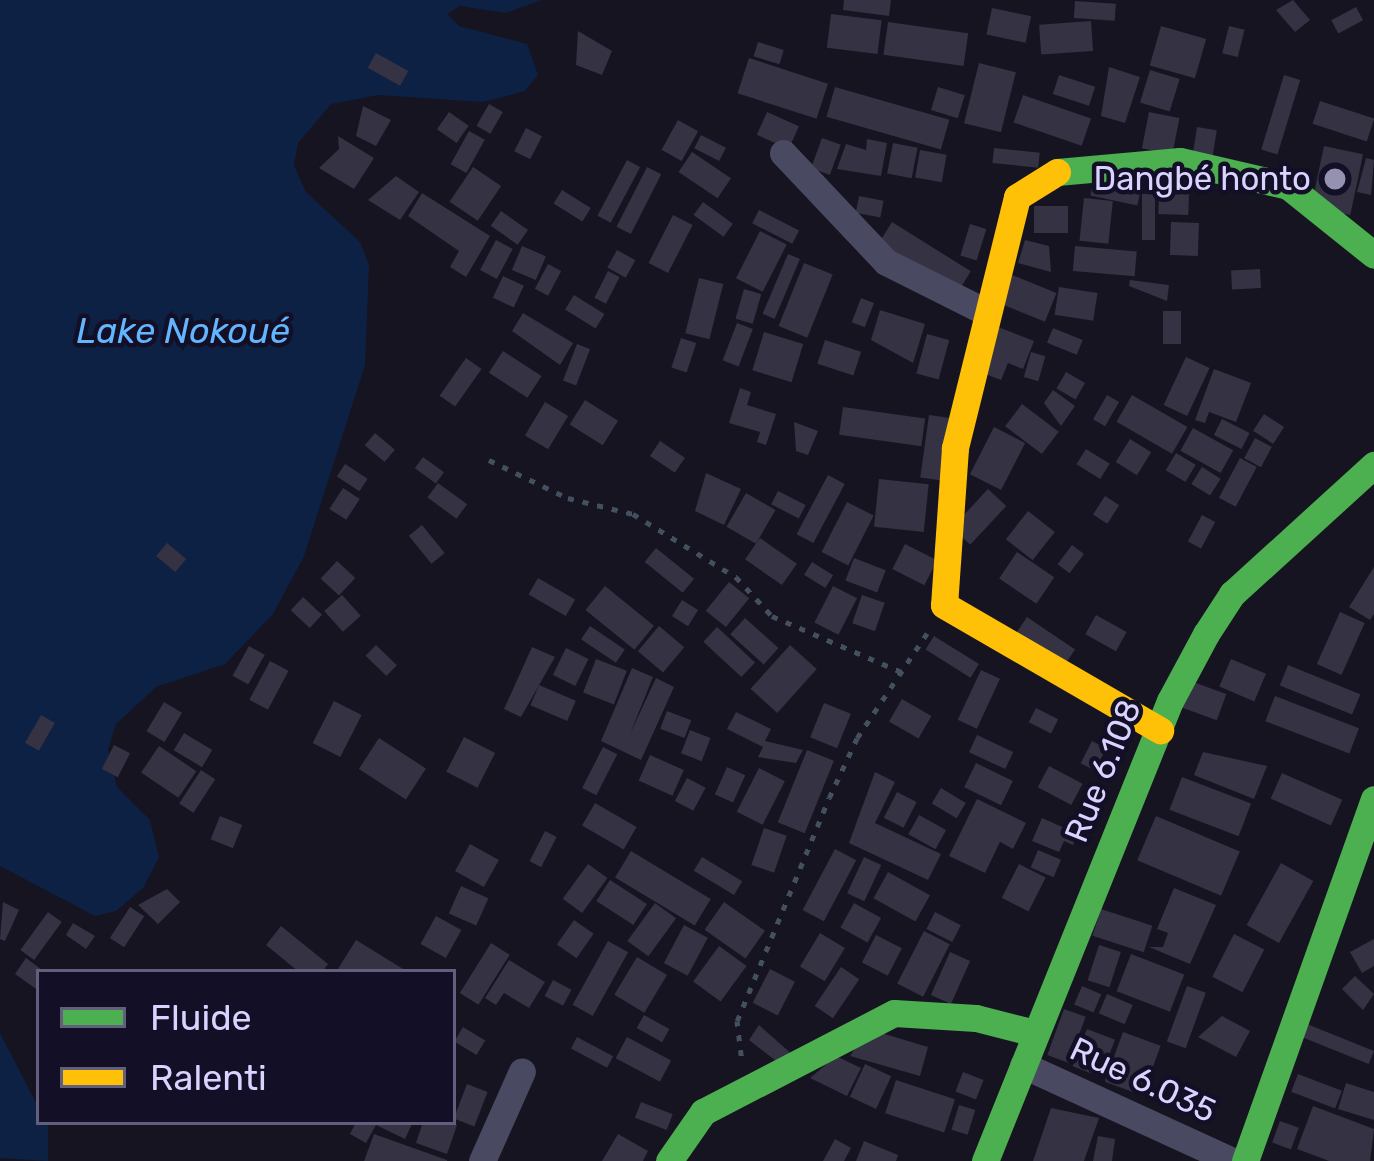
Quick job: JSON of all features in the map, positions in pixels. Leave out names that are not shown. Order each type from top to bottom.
[{"type":"street","points":[[783,153],[886,262],[986,312]]},
{"type":"street","points":[[1160,730],[948,611],[942,598],[955,448],[1017,197],[1049,172],[1163,159],[1262,175],[1305,197],[1374,255]]},
{"type":"street","name":"Rue 6.108","points":[[985,1161],[1160,730],[1232,594],[1374,465]]},
{"type":"street","points":[[1245,1161],[1372,810]]},
{"type":"street","points":[[669,1161],[703,1112],[894,1013],[976,1018],[1035,1033]]},
{"type":"street","name":"Rue 6.035","points":[[1023,1065],[1232,1161]]},
{"type":"street","points":[[482,1161],[523,1070]]},
{"type":"path","points":[[489,460],[568,498],[633,514],[736,577],[772,616],[904,673]]},
{"type":"path","points":[[753,1089],[737,1021],[857,738],[948,611]]},
{"type":"water","name":"Lake Nokoué","points":[[0,0],[542,0],[506,13],[460,6],[447,14],[459,26],[527,44],[538,75],[525,91],[483,102],[378,95],[331,104],[298,143],[294,166],[306,192],[360,242],[369,265],[365,365],[304,556],[273,614],[225,664],[156,687],[116,724],[108,749],[117,787],[150,820],[159,857],[143,888],[116,911],[95,916],[0,866]]},
{"type":"water","points":[[0,1033],[36,1103],[36,1125],[48,1126],[48,1161],[0,1158]]},
{"type":"building","points":[[844,0],[891,0],[889,16],[843,10]]},
{"type":"building","points":[[1293,0],[1310,20],[1295,32],[1276,10]]},
{"type":"building","points":[[1075,1],[1116,4],[1115,21],[1074,18]]},
{"type":"building","points":[[1356,7],[1363,20],[1338,33],[1331,20]]},
{"type":"building","points":[[992,8],[1031,16],[1026,43],[986,34]]},
{"type":"building","points":[[831,14],[882,20],[877,54],[827,48]]},
{"type":"building","points":[[1091,21],[1093,51],[1041,55],[1039,25]]},
{"type":"building","points":[[888,22],[968,33],[964,66],[883,55]]},
{"type":"building","points":[[1161,26],[1206,39],[1195,78],[1150,65]]},
{"type":"building","points":[[1229,26],[1245,30],[1238,57],[1222,53]]},
{"type":"building","points":[[578,31],[612,51],[602,75],[576,65]]},
{"type":"building","points":[[758,42],[784,50],[779,64],[754,56]]},
{"type":"building","points":[[376,53],[408,71],[400,86],[368,68]]},
{"type":"building","points":[[749,58],[828,84],[817,119],[738,93]]},
{"type":"building","points":[[979,63],[1016,72],[1001,132],[964,123]]},
{"type":"building","points":[[1109,67],[1140,77],[1125,123],[1101,116]]},
{"type":"building","points":[[1150,70],[1180,79],[1170,112],[1140,103]]},
{"type":"building","points":[[1059,75],[1095,87],[1089,106],[1053,94]]},
{"type":"building","points":[[1284,75],[1300,80],[1277,155],[1261,150]]},
{"type":"building","points":[[835,87],[949,120],[941,150],[826,117]]},
{"type":"building","points":[[938,87],[965,95],[958,118],[931,110]]},
{"type":"building","points":[[1023,95],[1091,118],[1082,146],[1014,122]]},
{"type":"building","points":[[1320,101],[1374,119],[1367,141],[1313,124]]},
{"type":"building","points":[[489,104],[503,112],[490,134],[476,126]]},
{"type":"building","points":[[363,106],[391,120],[376,146],[356,136]]},
{"type":"building","points":[[449,112],[469,126],[457,143],[437,129]]},
{"type":"building","points":[[767,112],[799,126],[789,149],[757,135]]},
{"type":"building","points":[[1149,112],[1179,118],[1172,154],[1142,148]]},
{"type":"building","points":[[678,120],[698,131],[682,161],[662,150]]},
{"type":"building","points":[[1197,127],[1217,130],[1212,158],[1193,155]]},
{"type":"building","points":[[526,128],[542,136],[530,159],[514,151]]},
{"type":"building","points":[[469,131],[485,140],[466,173],[451,164]]},
{"type":"building","points":[[701,135],[726,148],[719,161],[694,148]]},
{"type":"building","points":[[338,136],[374,158],[354,189],[319,168],[339,149]]},
{"type":"building","points":[[822,138],[841,145],[830,175],[811,168]]},
{"type":"building","points":[[867,139],[887,143],[881,176],[837,169],[846,144],[866,150]]},
{"type":"building","points":[[893,143],[918,148],[912,178],[887,173]]},
{"type":"building","points":[[1324,146],[1363,154],[1350,215],[1311,207]]},
{"type":"building","points":[[994,148],[1040,153],[1038,168],[992,163]]},
{"type":"building","points":[[920,150],[947,155],[942,182],[915,178]]},
{"type":"building","points":[[692,152],[731,178],[718,198],[679,172]]},
{"type":"building","points":[[1366,158],[1374,160],[1371,195],[1357,192]]},
{"type":"building","points":[[627,160],[640,167],[611,223],[597,216]]},
{"type":"building","points":[[1160,166],[1190,167],[1188,215],[1158,214]]},
{"type":"building","points":[[473,167],[501,186],[478,221],[450,202]]},
{"type":"building","points":[[647,167],[661,174],[631,234],[617,227]]},
{"type":"building","points":[[1096,169],[1143,179],[1137,205],[1090,195]]},
{"type":"building","points":[[396,176],[419,192],[400,220],[368,200]]},
{"type":"building","points":[[562,190],[591,208],[582,222],[554,204]]},
{"type":"building","points":[[422,193],[490,236],[466,277],[450,267],[459,251],[408,216]]},
{"type":"building","points":[[1142,194],[1155,194],[1155,240],[1142,240]]},
{"type":"building","points":[[859,196],[884,201],[880,217],[856,213]]},
{"type":"building","points":[[1084,198],[1113,201],[1108,244],[1080,241]]},
{"type":"building","points":[[703,202],[733,224],[724,237],[694,215]]},
{"type":"building","points":[[1034,206],[1068,206],[1068,233],[1034,233]]},
{"type":"building","points":[[759,210],[799,230],[792,244],[752,223]]},
{"type":"building","points":[[501,211],[528,230],[518,245],[491,226]]},
{"type":"building","points":[[673,215],[693,225],[668,273],[648,263]]},
{"type":"building","points":[[892,222],[971,271],[956,295],[877,246]]},
{"type":"building","points":[[1171,222],[1199,223],[1198,256],[1170,255]]},
{"type":"building","points":[[970,224],[986,229],[977,261],[960,256]]},
{"type":"building","points":[[760,231],[787,245],[763,292],[736,278]]},
{"type":"building","points":[[496,240],[513,249],[497,279],[480,270]]},
{"type":"building","points":[[1025,240],[1049,246],[1051,272],[1018,263]]},
{"type":"building","points":[[522,246],[546,256],[536,280],[512,270]]},
{"type":"building","points":[[1075,246],[1137,251],[1135,276],[1073,271]]},
{"type":"building","points":[[617,250],[635,260],[626,278],[607,267]]},
{"type":"building","points":[[788,254],[800,259],[775,319],[763,314]]},
{"type":"building","points":[[804,263],[833,275],[807,338],[779,326]]},
{"type":"building","points":[[548,264],[561,271],[548,296],[535,289]]},
{"type":"building","points":[[1260,269],[1261,288],[1232,289],[1231,271]]},
{"type":"building","points":[[608,271],[620,277],[606,304],[594,298]]},
{"type":"building","points":[[1012,275],[1057,293],[1045,322],[1000,304]]},
{"type":"building","points":[[503,276],[524,286],[514,307],[493,298]]},
{"type":"building","points":[[699,278],[723,284],[709,339],[685,333]]},
{"type":"building","points":[[1130,280],[1169,285],[1167,301],[1129,286]]},
{"type":"building","points":[[1059,287],[1098,293],[1093,321],[1055,315]]},
{"type":"building","points":[[744,289],[761,294],[753,324],[735,319]]},
{"type":"building","points":[[574,295],[605,314],[596,328],[565,309]]},
{"type":"building","points":[[861,298],[874,303],[865,327],[852,322]]},
{"type":"building","points":[[880,310],[925,324],[913,363],[871,340]]},
{"type":"building","points":[[1163,311],[1181,311],[1181,344],[1163,344]]},
{"type":"building","points":[[523,313],[573,343],[560,365],[512,331]]},
{"type":"building","points":[[737,323],[753,329],[739,366],[723,360]]},
{"type":"building","points":[[998,327],[1034,341],[1023,369],[1008,363],[1001,380],[980,372]]},
{"type":"building","points":[[1053,328],[1083,340],[1077,355],[1047,343]]},
{"type":"building","points":[[764,332],[803,344],[792,382],[752,370]]},
{"type":"building","points":[[927,334],[949,340],[939,380],[916,374]]},
{"type":"building","points":[[681,338],[696,343],[687,372],[671,367]]},
{"type":"building","points":[[825,340],[861,352],[853,376],[817,364]]},
{"type":"building","points":[[577,344],[590,349],[576,385],[563,380]]},
{"type":"building","points":[[503,351],[542,376],[527,398],[489,373]]},
{"type":"building","points":[[1031,352],[1045,356],[1038,381],[1024,377]]},
{"type":"building","points":[[1186,357],[1210,368],[1187,416],[1164,405]]},
{"type":"building","points":[[466,358],[482,369],[455,407],[440,396]]},
{"type":"building","points":[[1214,369],[1251,383],[1236,422],[1209,412],[1205,423],[1195,420]]},
{"type":"building","points":[[1066,372],[1085,383],[1076,399],[1056,388]]},
{"type":"building","points":[[740,388],[751,392],[747,405],[776,414],[766,445],[757,442],[760,432],[729,423]]},
{"type":"building","points":[[1053,390],[1075,406],[1061,426],[1044,403]]},
{"type":"building","points":[[1107,395],[1119,402],[1105,426],[1093,419]]},
{"type":"building","points":[[1132,395],[1187,427],[1172,454],[1116,422]]},
{"type":"building","points":[[585,400],[618,421],[603,445],[570,425]]},
{"type":"building","points":[[545,402],[568,416],[548,449],[525,435]]},
{"type":"building","points":[[1022,404],[1059,432],[1042,454],[1005,426]]},
{"type":"building","points":[[843,407],[925,419],[921,446],[839,435]]},
{"type":"building","points":[[1264,414],[1284,427],[1273,444],[1253,431]]},
{"type":"building","points":[[929,415],[956,419],[947,481],[920,477]]},
{"type":"building","points":[[1222,419],[1250,433],[1241,449],[1214,435]]},
{"type":"building","points":[[794,422],[818,431],[808,455],[796,451]]},
{"type":"building","points":[[994,427],[1025,443],[1001,490],[970,474]]},
{"type":"building","points":[[1193,428],[1233,450],[1221,473],[1180,451]]},
{"type":"building","points":[[375,433],[395,450],[385,462],[365,445]]},
{"type":"building","points":[[1255,438],[1272,447],[1261,467],[1244,458]]},
{"type":"building","points":[[1130,439],[1151,452],[1137,475],[1116,462]]},
{"type":"building","points":[[660,441],[685,458],[675,473],[650,456]]},
{"type":"building","points":[[1086,449],[1110,464],[1100,479],[1076,464]]},
{"type":"building","points":[[1176,453],[1196,465],[1185,482],[1166,470]]},
{"type":"building","points":[[423,457],[444,472],[436,484],[415,468]]},
{"type":"building","points":[[1240,458],[1257,467],[1236,507],[1219,498]]},
{"type":"building","points":[[345,464],[368,479],[359,491],[337,477]]},
{"type":"building","points":[[1202,467],[1221,479],[1210,496],[1191,484]]},
{"type":"building","points":[[706,473],[741,489],[724,525],[695,511]]},
{"type":"building","points":[[828,475],[845,484],[813,543],[797,534]]},
{"type":"building","points":[[879,479],[929,484],[924,532],[874,527]]},
{"type":"building","points":[[438,483],[467,504],[457,519],[427,498]]},
{"type":"building","points":[[343,488],[360,499],[346,520],[329,509]]},
{"type":"building","points":[[988,489],[1006,506],[970,545],[952,528]]},
{"type":"building","points":[[778,491],[806,505],[799,518],[771,504]]},
{"type":"building","points":[[746,493],[775,510],[756,544],[726,527]]},
{"type":"building","points":[[1105,496],[1119,505],[1107,524],[1093,514]]},
{"type":"building","points":[[847,502],[874,516],[848,566],[822,552]]},
{"type":"building","points":[[1028,511],[1055,532],[1033,560],[1006,539]]},
{"type":"building","points":[[1202,515],[1215,522],[1201,549],[1188,541]]},
{"type":"building","points":[[422,525],[445,553],[431,564],[409,536]]},
{"type":"building","points":[[760,538],[797,564],[782,585],[745,559]]},
{"type":"building","points":[[167,543],[186,559],[175,572],[156,556]]},
{"type":"building","points":[[905,544],[937,560],[924,585],[892,569]]},
{"type":"building","points":[[1072,545],[1084,554],[1070,573],[1058,564]]},
{"type":"building","points":[[656,548],[694,579],[683,593],[645,562]]},
{"type":"building","points":[[1017,552],[1054,577],[1036,604],[999,579]]},
{"type":"building","points":[[854,558],[886,570],[877,593],[845,580]]},
{"type":"building","points":[[337,561],[355,578],[339,596],[321,579]]},
{"type":"building","points":[[812,562],[833,575],[825,588],[804,575]]},
{"type":"building","points":[[1374,567],[1374,614],[1370,620],[1349,607]]},
{"type":"building","points":[[538,578],[575,600],[566,616],[528,594]]},
{"type":"building","points":[[729,582],[749,598],[726,627],[706,611]]},
{"type":"building","points":[[605,586],[654,626],[634,650],[585,610]]},
{"type":"building","points":[[833,586],[857,598],[838,635],[814,623]]},
{"type":"building","points":[[342,595],[361,616],[343,632],[324,611]]},
{"type":"building","points":[[862,595],[885,603],[875,631],[852,623]]},
{"type":"building","points":[[303,597],[322,615],[310,628],[291,610]]},
{"type":"building","points":[[682,600],[698,610],[688,626],[672,616]]},
{"type":"building","points":[[1340,612],[1365,623],[1341,675],[1317,664]]},
{"type":"building","points":[[1096,615],[1127,632],[1116,651],[1085,634]]},
{"type":"building","points":[[1027,617],[1075,649],[1059,673],[1011,640]]},
{"type":"building","points":[[745,618],[778,648],[764,664],[730,634]]},
{"type":"building","points":[[590,626],[625,649],[616,663],[581,639]]},
{"type":"building","points":[[659,626],[684,647],[663,672],[638,651]]},
{"type":"building","points":[[717,627],[755,662],[741,677],[703,642]]},
{"type":"building","points":[[934,636],[979,664],[970,678],[926,650]]},
{"type":"building","points":[[376,645],[397,665],[386,676],[366,656]]},
{"type":"building","points":[[790,645],[817,669],[777,713],[751,689]]},
{"type":"building","points":[[249,646],[265,655],[248,684],[233,676]]},
{"type":"building","points":[[532,647],[555,657],[521,717],[504,709]]},
{"type":"building","points":[[566,648],[588,659],[575,686],[553,675]]},
{"type":"building","points":[[596,659],[627,671],[614,704],[583,693]]},
{"type":"building","points":[[1231,659],[1266,674],[1254,701],[1219,687]]},
{"type":"building","points":[[270,661],[289,671],[268,710],[249,700]]},
{"type":"building","points":[[1288,665],[1360,694],[1352,715],[1280,685]]},
{"type":"building","points":[[632,668],[653,677],[630,734],[656,678],[674,687],[641,760],[601,741]]},
{"type":"building","points":[[981,670],[1000,679],[977,729],[958,720]]},
{"type":"building","points":[[1185,679],[1226,694],[1217,720],[1175,705]]},
{"type":"building","points":[[539,685],[576,701],[567,721],[530,705]]},
{"type":"building","points":[[1275,696],[1359,728],[1349,753],[1265,721]]},
{"type":"building","points":[[902,699],[931,716],[918,739],[889,722]]},
{"type":"building","points":[[334,701],[362,715],[340,757],[313,743]]},
{"type":"building","points":[[164,702],[182,713],[164,742],[146,731]]},
{"type":"building","points":[[824,703],[851,714],[837,748],[810,737]]},
{"type":"building","points":[[1036,708],[1058,719],[1051,734],[1029,722]]},
{"type":"building","points":[[667,711],[691,720],[684,738],[660,729]]},
{"type":"building","points":[[736,712],[771,729],[765,741],[803,750],[796,763],[758,757],[763,747],[727,729]]},
{"type":"building","points":[[41,715],[55,723],[39,751],[25,743]]},
{"type":"building","points":[[690,730],[711,738],[702,761],[681,753]]},
{"type":"building","points":[[184,733],[212,750],[202,767],[174,750]]},
{"type":"building","points":[[977,735],[1013,752],[1005,769],[969,752]]},
{"type":"building","points":[[464,737],[495,753],[477,788],[446,772]]},
{"type":"building","points":[[379,738],[426,768],[406,800],[359,769]]},
{"type":"building","points":[[1092,741],[1106,748],[1095,771],[1081,763]]},
{"type":"building","points":[[114,745],[130,753],[118,777],[102,769]]},
{"type":"building","points":[[159,746],[196,771],[178,798],[141,773]]},
{"type":"building","points":[[603,747],[617,754],[596,795],[582,788]]},
{"type":"building","points":[[807,750],[834,761],[805,833],[778,822]]},
{"type":"building","points":[[1203,752],[1267,766],[1254,799],[1194,775]]},
{"type":"building","points":[[650,755],[684,770],[672,796],[639,781]]},
{"type":"building","points":[[976,763],[1013,781],[1001,805],[964,787]]},
{"type":"building","points":[[1049,766],[1083,784],[1071,805],[1038,787]]},
{"type":"building","points":[[727,767],[745,775],[733,803],[715,794]]},
{"type":"building","points":[[759,768],[785,781],[763,825],[737,812]]},
{"type":"building","points":[[201,770],[215,779],[193,813],[179,804]]},
{"type":"building","points":[[875,772],[895,782],[875,823],[941,854],[928,880],[849,843]]},
{"type":"building","points":[[1282,773],[1342,800],[1331,825],[1271,799]]},
{"type":"building","points":[[1182,777],[1251,804],[1239,836],[1169,810]]},
{"type":"building","points":[[687,778],[706,788],[693,811],[675,801]]},
{"type":"building","points":[[941,788],[966,803],[957,818],[932,803]]},
{"type":"building","points":[[897,792],[917,802],[903,828],[884,818]]},
{"type":"building","points":[[977,799],[1026,823],[1013,849],[1000,842],[985,873],[949,856]]},
{"type":"building","points":[[595,803],[637,827],[624,850],[582,826]]},
{"type":"building","points":[[919,815],[946,830],[935,849],[908,834]]},
{"type":"building","points":[[220,816],[242,825],[233,848],[211,839]]},
{"type":"building","points":[[1156,816],[1240,852],[1221,896],[1137,860]]},
{"type":"building","points":[[1042,818],[1078,834],[1073,845],[1064,841],[1059,852],[1032,841]]},
{"type":"building","points":[[764,828],[787,836],[774,873],[751,865]]},
{"type":"building","points":[[545,831],[557,837],[541,867],[530,861]]},
{"type":"building","points":[[470,844],[499,860],[484,887],[455,871]]},
{"type":"building","points":[[835,849],[856,860],[824,921],[803,910]]},
{"type":"building","points":[[1038,850],[1061,860],[1054,877],[1031,867]]},
{"type":"building","points":[[631,851],[711,899],[695,925],[615,878]]},
{"type":"building","points":[[702,857],[742,881],[734,895],[694,871]]},
{"type":"building","points":[[864,857],[881,865],[864,901],[847,893]]},
{"type":"building","points":[[1281,863],[1313,881],[1279,943],[1247,925]]},
{"type":"building","points":[[588,864],[607,878],[582,913],[563,899]]},
{"type":"building","points":[[1019,864],[1046,878],[1028,911],[1002,898]]},
{"type":"building","points":[[888,872],[930,895],[915,922],[873,898]]},
{"type":"building","points":[[610,880],[647,904],[633,925],[596,901]]},
{"type":"building","points":[[461,886],[488,898],[476,926],[449,913]]},
{"type":"building","points":[[1174,888],[1216,905],[1190,964],[1149,947],[1163,947],[1168,933],[1157,929]]},
{"type":"building","points":[[167,889],[180,902],[158,924],[138,905]]},
{"type":"building","points":[[3,902],[19,910],[5,941],[0,939]]},
{"type":"building","points":[[724,902],[765,931],[745,959],[704,930]]},
{"type":"building","points":[[655,903],[676,918],[648,956],[627,941]]},
{"type":"building","points":[[854,903],[881,918],[868,943],[840,927]]},
{"type":"building","points":[[130,907],[144,916],[124,947],[110,938]]},
{"type":"building","points":[[1101,909],[1152,926],[1144,952],[1092,936]]},
{"type":"building","points":[[48,912],[62,922],[34,960],[20,950]]},
{"type":"building","points":[[935,912],[961,925],[952,942],[926,929]]},
{"type":"building","points":[[436,916],[461,930],[446,958],[420,944]]},
{"type":"building","points":[[574,920],[594,934],[576,958],[557,945]]},
{"type":"building","points":[[73,923],[95,936],[86,949],[66,935]]},
{"type":"building","points":[[684,925],[708,938],[688,976],[664,963]]},
{"type":"building","points":[[281,926],[328,964],[324,969],[295,969],[266,945]]},
{"type":"building","points":[[924,931],[950,944],[923,997],[897,984]]},
{"type":"building","points":[[820,933],[845,948],[825,981],[800,966]]},
{"type":"building","points":[[1234,934],[1264,949],[1243,992],[1212,977]]},
{"type":"building","points":[[876,935],[902,948],[888,976],[862,963]]},
{"type":"building","points":[[1374,939],[1374,966],[1362,973],[1350,952]]},
{"type":"building","points":[[356,940],[403,969],[338,969]]},
{"type":"building","points":[[608,941],[628,952],[593,1016],[573,1005]]},
{"type":"building","points":[[491,943],[510,955],[478,1005],[460,993]]},
{"type":"building","points":[[1099,945],[1121,952],[1109,987],[1088,980]]},
{"type":"building","points":[[719,946],[747,966],[721,1002],[693,982]]},
{"type":"building","points":[[950,952],[970,961],[951,1004],[931,995]]},
{"type":"building","points":[[1131,954],[1184,974],[1170,1012],[1117,991]]},
{"type":"building","points":[[637,957],[667,975],[644,1013],[614,995]]},
{"type":"building","points":[[26,958],[41,969],[36,969],[36,989],[15,974]]},
{"type":"building","points":[[509,960],[545,982],[529,1008],[504,993],[496,1005],[485,998]]},
{"type":"building","points":[[841,967],[859,979],[833,1018],[815,1006]]},
{"type":"building","points":[[770,969],[795,982],[778,1016],[753,1003]]},
{"type":"building","points":[[1355,976],[1374,994],[1363,1010],[1342,989]]},
{"type":"building","points":[[553,980],[572,990],[563,1006],[545,996]]},
{"type":"building","points":[[1082,986],[1101,994],[1094,1013],[1074,1004]]},
{"type":"building","points":[[1187,986],[1206,993],[1186,1048],[1167,1041]]},
{"type":"building","points":[[1107,994],[1133,1005],[1125,1024],[1099,1013]]},
{"type":"building","points":[[1064,1009],[1086,1017],[1069,1063],[1047,1055]]},
{"type":"building","points":[[644,1015],[669,1029],[662,1042],[637,1028]]},
{"type":"building","points":[[1222,1016],[1250,1031],[1236,1057],[1198,1037]]},
{"type":"building","points":[[1297,1020],[1374,1051],[1369,1064],[1292,1033]]},
{"type":"building","points":[[759,1025],[794,1056],[785,1068],[749,1040]]},
{"type":"building","points":[[463,1027],[485,1040],[477,1055],[456,1043]]},
{"type":"building","points":[[868,1029],[928,1047],[920,1076],[850,1056]]},
{"type":"building","points":[[1087,1029],[1115,1040],[1101,1077],[1073,1066]]},
{"type":"building","points":[[1123,1032],[1161,1046],[1142,1095],[1105,1082]]},
{"type":"building","points":[[577,1037],[613,1056],[607,1068],[571,1048]]},
{"type":"building","points":[[627,1037],[671,1060],[660,1082],[616,1058]]},
{"type":"building","points":[[836,1056],[861,1068],[847,1096],[810,1078]]},
{"type":"building","points":[[865,1064],[891,1076],[876,1109],[850,1097]]},
{"type":"building","points":[[963,1072],[984,1080],[976,1099],[955,1092]]},
{"type":"building","points":[[1298,1074],[1342,1091],[1335,1109],[1291,1092]]},
{"type":"building","points":[[896,1080],[955,1099],[944,1132],[885,1113]]},
{"type":"building","points":[[1346,1083],[1374,1092],[1374,1120],[1338,1109]]},
{"type":"building","points":[[467,1084],[488,1092],[474,1126],[456,1119]]},
{"type":"building","points":[[641,1102],[673,1114],[667,1130],[635,1118]]},
{"type":"building","points":[[959,1105],[975,1110],[968,1135],[951,1130]]},
{"type":"building","points":[[1313,1106],[1374,1129],[1370,1161],[1329,1161],[1297,1149]]},
{"type":"building","points":[[1051,1108],[1099,1118],[1084,1161],[1033,1161]]},
{"type":"building","points":[[1280,1121],[1299,1128],[1291,1149],[1272,1143]]},
{"type":"building","points":[[354,1125],[376,1125],[366,1143],[350,1134]]},
{"type":"building","points":[[376,1125],[412,1125],[405,1139]]},
{"type":"building","points":[[422,1125],[457,1125],[447,1154],[416,1143]]},
{"type":"building","points":[[374,1134],[447,1160],[447,1161],[364,1161]]},
{"type":"building","points":[[618,1134],[648,1151],[643,1161],[602,1161]]},
{"type":"building","points":[[1098,1136],[1115,1139],[1112,1161],[1093,1161]]},
{"type":"building","points":[[835,1139],[851,1148],[844,1161],[823,1161]]},
{"type":"building","points":[[864,1141],[898,1155],[896,1161],[856,1161]]},
{"type":"traffic: fast","points":[[1057,172],[1180,161],[1288,186],[1374,255]]},
{"type":"traffic: fast","points":[[985,1161],[1170,701],[1206,634],[1232,594],[1374,465]]},
{"type":"traffic: fast","points":[[1245,1161],[1374,799]]},
{"type":"traffic: fast","points":[[669,1161],[703,1112],[894,1013],[976,1018],[1035,1033]]},
{"type":"traffic: slow","points":[[1057,172],[1017,197],[955,448],[944,605],[1160,730]]},
{"type":"place","name":"Dangbé honto","points":[[1335,179]]}]
